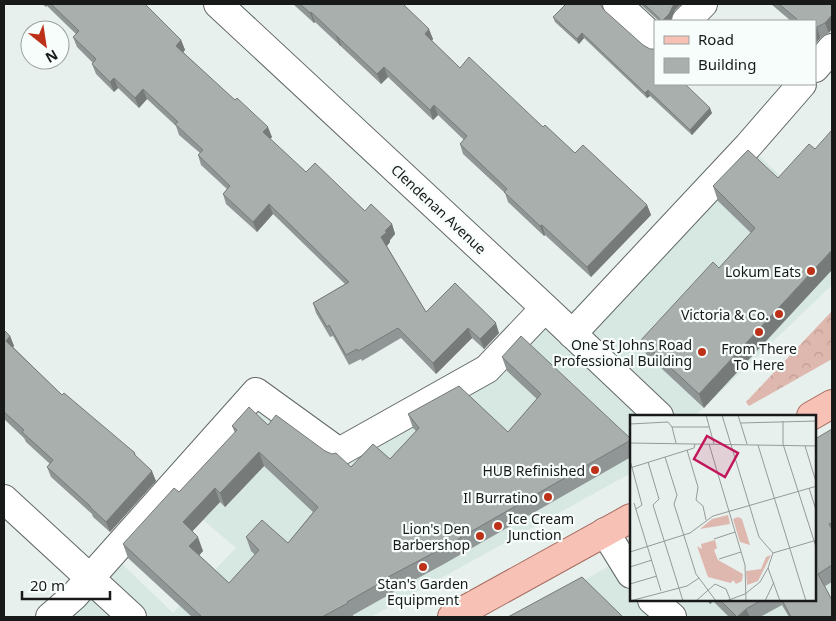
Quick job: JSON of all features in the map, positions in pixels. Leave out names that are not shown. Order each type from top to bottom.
[{"type":"main road","points":[[813,415],[832,404]]},
{"type":"main road","points":[[452,617],[630,519]]},
{"type":"street","name":"Clendenan Avenue","points":[[218,4],[658,415]]},
{"type":"street","points":[[617,4],[654,38]]},
{"type":"street","points":[[687,20],[703,4]]},
{"type":"street","points":[[816,67],[832,48]]},
{"type":"street","points":[[572,334],[748,146],[801,85]]},
{"type":"street","points":[[50,617],[74,596],[256,392],[339,452],[487,369],[545,308]]},
{"type":"street","points":[[4,499],[132,617]]},
{"type":"street","points":[[605,532],[630,572]]},
{"type":"street","points":[[653,601],[672,617]]},
{"type":"shaded area","points":[[753,150],[832,225],[832,285],[696,415],[630,415],[630,474],[371,617],[36,617],[68,586],[118,560],[173,613],[236,548],[173,494],[275,392],[335,446],[517,332],[527,321],[584,307]]},
{"type":"shaded area","points":[[832,441],[832,617],[517,617],[630,555],[630,601],[816,601]]},
{"type":"green space","points":[[832,311],[832,359],[749,406],[746,402]]},
{"type":"building","points":[[51,4],[145,4],[181,40],[176,46],[235,100],[237,98],[268,127],[263,132],[306,172],[315,163],[365,211],[371,204],[392,224],[381,237],[426,312],[455,283],[496,323],[480,339],[468,328],[433,363],[398,328],[358,351],[357,349],[346,355],[329,325],[327,327],[313,303],[349,282],[269,204],[253,222],[223,194],[230,186],[198,155],[203,150],[175,124],[178,122],[143,89],[135,98],[114,78],[110,82],[92,64],[96,59],[73,37],[79,31],[70,20],[68,20]]},
{"type":"building","points":[[300,4],[403,4],[429,29],[425,34],[460,68],[469,57],[543,127],[545,125],[575,153],[583,145],[647,205],[587,267],[504,192],[507,189],[460,144],[467,136],[434,105],[430,110],[384,67],[377,74]]},
{"type":"building","points":[[566,4],[600,4],[604,10],[643,45],[654,49],[654,85],[686,85],[710,108],[690,130],[648,90],[645,93],[582,33],[577,39],[553,17]]},
{"type":"building","points":[[644,4],[674,4],[669,14],[661,20]]},
{"type":"building","points":[[779,4],[832,4],[832,15],[825,23],[816,28],[816,20],[798,20]]},
{"type":"building","points":[[832,130],[832,250],[699,394],[641,340],[713,262],[719,268],[755,228],[713,186],[748,150],[778,178],[809,144],[815,149]]},
{"type":"building","points":[[4,330],[10,336],[6,341],[62,395],[64,393],[135,453],[152,471],[106,522],[47,467],[53,460],[22,432],[24,430],[4,412]]},
{"type":"building","points":[[521,336],[630,438],[630,441],[439,550],[388,577],[348,603],[322,617],[202,617],[123,544],[174,488],[179,492],[237,430],[232,426],[249,407],[268,425],[276,415],[325,451],[332,454],[336,453],[351,467],[373,444],[390,459],[419,428],[408,414],[459,386],[508,432],[541,394],[502,357]],"holes":[[[259,452],[318,507],[288,543],[262,520],[246,537],[259,550],[229,583],[189,546],[198,537],[183,522],[215,488],[220,493]]]},
{"type":"building","points":[[832,429],[832,523],[829,524],[832,529],[832,565],[818,574],[832,600],[832,617],[791,617],[783,601],[816,601],[816,438]]},
{"type":"building","points":[[582,577],[623,617],[508,617]]},
{"type":"building","points":[[721,601],[760,601],[746,609],[737,617]]},
{"type":"place","name":"Lokum Eats","points":[[811,271]]},
{"type":"place","name":"Victoria & Co.","points":[[779,314]]},
{"type":"place","name":"From There To Here","points":[[759,332]]},
{"type":"place","name":"One St Johns Road Professional Building","points":[[702,352]]},
{"type":"place","name":"HUB Refinished","points":[[595,470]]},
{"type":"place","name":"Il Burratino","points":[[548,497]]},
{"type":"place","name":"Ice Cream Junction","points":[[498,526]]},
{"type":"place","name":"Lion's Den Barbershop","points":[[480,536]]},
{"type":"place","name":"Stan's Garden Equipment","points":[[423,567]]}]
